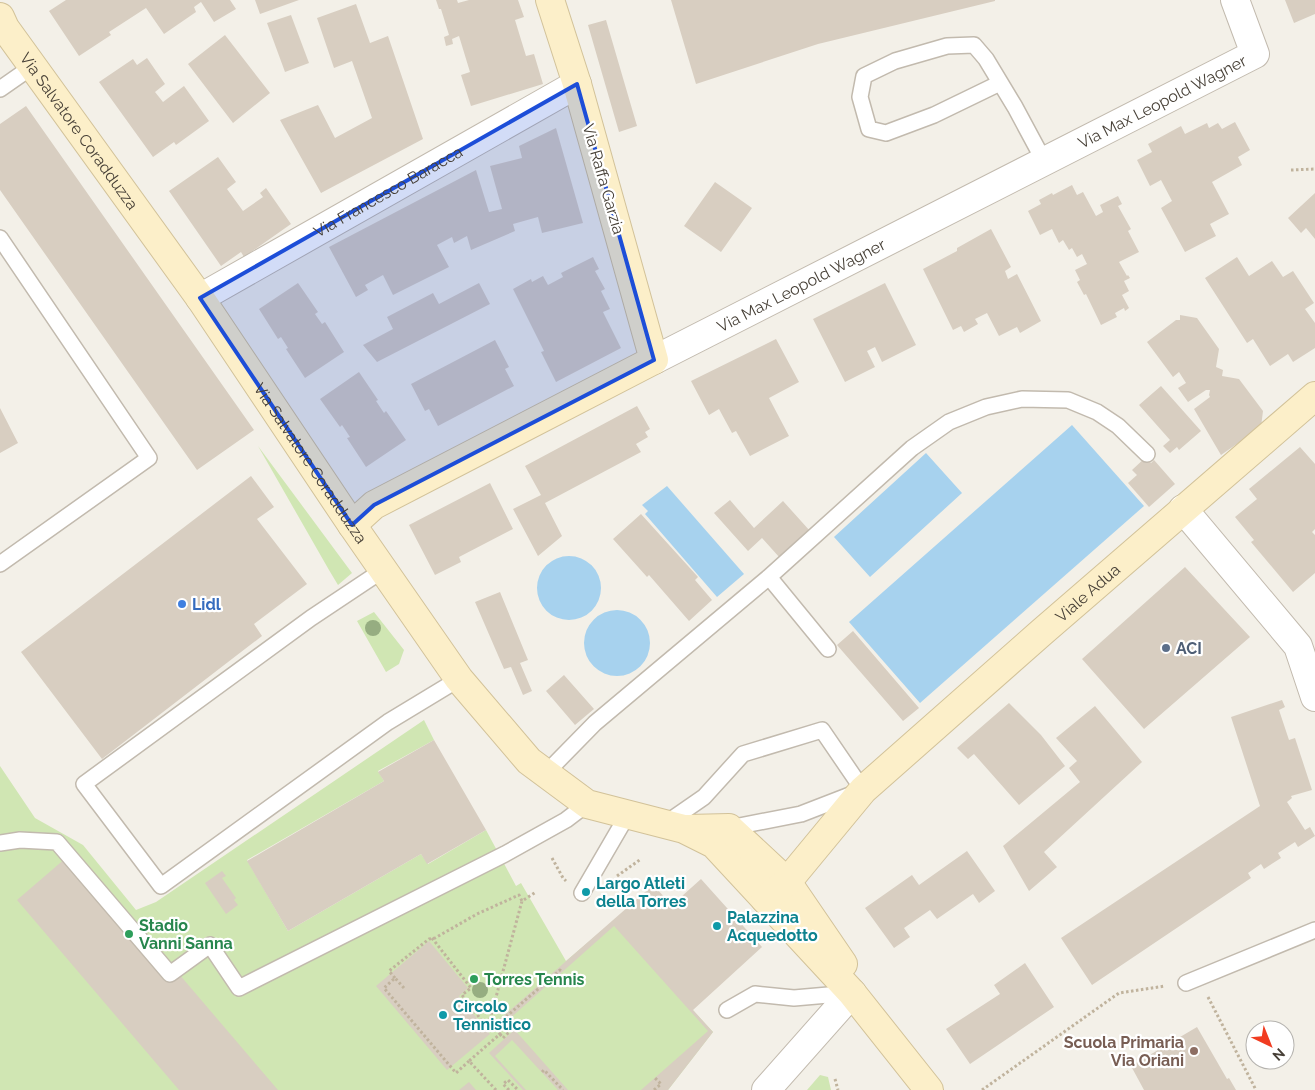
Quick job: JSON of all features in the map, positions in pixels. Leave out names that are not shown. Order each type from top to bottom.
[{"type":"main road","name":"Via Raffa Garzia","points":[[550,0],[576,84],[654,360]]},
{"type":"main road","name":"Via Salvatore Coradduzza","points":[[0,17],[5,28],[200,298],[458,679],[529,761],[587,804],[675,826],[714,844],[852,993],[929,1090]]},
{"type":"main road","name":"Via Max Leopold Wagner","points":[[352,524],[374,505],[654,360]]},
{"type":"main road","name":"Viale Adua","points":[[765,899],[787,882],[862,790],[1315,396]]},
{"type":"main road","name":"Via Salvatore Coradduzza","points":[[675,826],[729,828]]},
{"type":"main road","points":[[729,828],[787,882],[850,973],[852,993]]},
{"type":"street","name":"Via Max Leopold Wagner","points":[[654,360],[1038,150],[1255,54],[1235,0]]},
{"type":"street","name":"Via Francesco Baracca","points":[[200,298],[576,84]]},
{"type":"street","points":[[1183,510],[1298,646],[1315,697]]},
{"type":"street","points":[[766,1090],[852,993]]},
{"type":"lane","points":[[1000,83],[934,114],[886,133],[868,129],[860,97],[864,76],[895,61],[947,46],[974,45],[986,59],[1015,107],[1038,150]]},
{"type":"lane","points":[[0,89],[33,66]]},
{"type":"lane","points":[[0,238],[149,458],[0,564]]},
{"type":"lane","points":[[545,774],[595,723],[769,577],[912,448],[949,422],[986,407],[1022,399],[1068,400],[1097,412],[1118,426],[1147,454]]},
{"type":"lane","points":[[384,570],[311,618],[84,784],[161,886],[388,722],[458,679]]},
{"type":"lane","points":[[769,577],[828,648]]},
{"type":"lane","points":[[675,826],[743,754],[822,730],[862,790]]},
{"type":"lane","name":"Viale Adua","points":[[729,828],[801,814],[862,790]]},
{"type":"lane","points":[[0,842],[20,840],[57,842],[170,974],[210,945],[239,988],[505,854],[566,820],[587,804]]},
{"type":"lane","points":[[582,893],[628,814]]},
{"type":"lane","points":[[1192,981],[1315,930]]},
{"type":"lane","points":[[727,1010],[755,994],[794,998],[852,993]]},
{"type":"path","points":[[1291,170],[1315,169]]},
{"type":"path","points":[[522,901],[536,892]]},
{"type":"path","points":[[404,988],[389,972],[432,938],[477,914],[519,895],[522,901],[490,1023]]},
{"type":"path","points":[[432,938],[471,988],[462,995],[483,1022],[490,1023],[503,1038],[509,1032],[500,1022],[560,970],[562,972]]},
{"type":"path","points":[[395,978],[384,988],[413,1025],[456,1073],[500,1034]]},
{"type":"path","points":[[982,1090],[1119,993],[1192,981],[1256,1090]]},
{"type":"path","points":[[469,1061],[496,1090]]},
{"type":"path","points":[[542,1072],[544,1070],[563,1090]]},
{"type":"path","points":[[654,1090],[661,1084],[655,1078]]},
{"type":"path","points":[[835,1079],[838,1090]]},
{"type":"path","points":[[509,1090],[503,1084],[508,1080],[518,1090]]},
{"type":"highlighted area","points":[[577,84],[654,360],[374,505],[352,525],[200,298]]},
{"type":"green space","points":[[258,446],[352,573],[338,585],[329,570]]},
{"type":"green space","points":[[374,612],[404,650],[399,664],[386,672],[357,621]]},
{"type":"green space","points":[[424,720],[434,740],[378,771],[384,781],[247,860],[288,931],[421,854],[428,864],[486,830],[516,886],[521,883],[566,961],[612,922],[713,1032],[668,1090],[0,1090],[0,766],[35,818],[83,845],[136,910],[156,902]]},
{"type":"green space","points":[[820,1075],[828,1077],[831,1090],[807,1090]]},
{"type":"water","points":[[1072,425],[1144,506],[920,703],[849,622]]},
{"type":"water","points":[[926,453],[962,493],[870,577],[834,537]]},
{"type":"water","points":[[667,486],[744,574],[717,597],[645,514],[648,511],[642,505]]},
{"type":"water","points":[[569,556],[581,558],[592,565],[599,576],[601,588],[599,600],[592,611],[581,618],[569,620],[557,618],[546,611],[539,600],[537,588],[539,576],[546,565],[557,558]]},
{"type":"water","points":[[617,610],[629,613],[640,620],[647,631],[650,643],[647,655],[640,666],[629,673],[617,676],[605,673],[594,666],[587,655],[584,643],[587,631],[594,620],[605,613]]},
{"type":"building","points":[[66,0],[230,0],[236,9],[214,22],[201,2],[194,7],[196,12],[164,34],[146,8],[109,32],[111,35],[79,56],[49,11]]},
{"type":"building","points":[[255,0],[299,0],[260,14]]},
{"type":"building","points":[[436,0],[457,0],[458,3],[469,0],[518,0],[524,17],[515,20],[526,56],[534,54],[543,84],[471,106],[461,75],[470,72],[459,36],[452,39],[453,44],[446,46],[444,37],[449,35],[441,9],[439,9]]},
{"type":"building","points":[[671,0],[995,1],[818,44],[696,84]]},
{"type":"building","points":[[1285,0],[1315,0],[1315,14],[1294,23]]},
{"type":"building","points":[[356,4],[370,43],[388,36],[423,139],[321,193],[280,120],[318,105],[335,138],[372,118],[352,61],[334,68],[317,18]]},
{"type":"building","points":[[291,15],[309,63],[285,72],[267,23]]},
{"type":"building","points":[[606,20],[637,126],[619,132],[588,25]]},
{"type":"building","points":[[225,35],[270,93],[233,123],[188,64]]},
{"type":"building","points":[[147,58],[165,84],[155,92],[163,102],[184,86],[209,121],[176,145],[174,142],[153,157],[99,82],[133,59],[137,65]]},
{"type":"building","points":[[26,106],[254,430],[197,470],[0,190],[0,124]]},
{"type":"building","points":[[1235,122],[1250,150],[1238,157],[1242,165],[1212,182],[1229,214],[1210,224],[1216,236],[1185,252],[1161,208],[1172,201],[1161,180],[1150,186],[1137,160],[1152,152],[1148,144],[1181,126],[1185,134],[1207,123],[1209,128],[1218,123],[1222,129]]},
{"type":"building","points":[[556,128],[583,223],[542,233],[538,217],[513,224],[515,231],[471,250],[467,236],[454,243],[452,237],[437,245],[449,267],[393,295],[383,275],[365,285],[368,290],[356,297],[329,247],[476,170],[489,212],[502,209],[490,166],[522,158],[519,146]]},
{"type":"building","points":[[218,157],[236,182],[227,189],[243,211],[263,197],[260,193],[266,188],[291,224],[244,257],[241,252],[221,266],[169,191]]},
{"type":"building","points":[[715,182],[752,208],[721,252],[684,226]]},
{"type":"building","points":[[1072,185],[1077,195],[1083,192],[1096,216],[1103,212],[1100,205],[1118,196],[1122,204],[1118,206],[1131,229],[1128,231],[1139,252],[1119,262],[1130,278],[1124,281],[1129,291],[1122,295],[1129,308],[1125,311],[1124,308],[1115,313],[1117,317],[1101,325],[1086,294],[1084,295],[1077,282],[1080,280],[1075,270],[1087,264],[1082,254],[1077,257],[1072,248],[1069,250],[1063,240],[1059,243],[1052,229],[1040,235],[1028,211],[1041,204],[1039,200]]},
{"type":"building","points":[[1315,193],[1315,239],[1306,228],[1301,233],[1288,218]]},
{"type":"building","points":[[991,229],[1011,267],[1005,271],[1008,279],[1017,274],[1041,321],[1020,333],[1017,327],[999,336],[987,313],[975,319],[978,324],[964,332],[961,326],[953,330],[923,269],[957,251],[957,248]]},
{"type":"building","points":[[593,257],[599,269],[595,271],[605,289],[601,291],[610,309],[603,312],[621,348],[556,382],[541,352],[544,351],[513,289],[531,279],[532,282],[543,276],[548,285],[563,277],[561,273]]},
{"type":"building","points":[[1237,257],[1249,276],[1272,261],[1283,277],[1293,271],[1314,303],[1305,309],[1315,323],[1315,348],[1293,362],[1288,354],[1270,366],[1253,339],[1247,343],[1205,278]]},
{"type":"building","points":[[298,283],[318,312],[315,314],[322,324],[325,322],[344,352],[305,378],[286,349],[288,348],[281,337],[278,339],[259,309]]},
{"type":"building","points":[[479,283],[490,304],[377,362],[363,345],[393,329],[387,317],[433,293],[439,304]]},
{"type":"building","points":[[885,283],[916,345],[882,362],[875,347],[867,351],[875,367],[845,382],[813,319]]},
{"type":"building","points":[[1180,315],[1197,318],[1219,349],[1216,367],[1223,370],[1222,376],[1239,379],[1263,411],[1261,427],[1221,455],[1194,409],[1210,397],[1210,390],[1206,390],[1188,402],[1178,388],[1186,383],[1179,372],[1173,377],[1147,342],[1176,320],[1180,320]]},
{"type":"building","points":[[776,339],[799,382],[769,398],[789,436],[750,456],[736,431],[732,433],[719,409],[709,415],[691,381]]},
{"type":"building","points":[[495,340],[509,367],[505,369],[514,386],[438,426],[429,409],[425,411],[411,384]]},
{"type":"building","points":[[359,372],[378,400],[376,401],[384,413],[386,411],[406,440],[366,467],[347,438],[350,437],[342,425],[340,427],[320,399]]},
{"type":"building","points":[[1161,386],[1201,431],[1179,450],[1177,447],[1170,453],[1163,446],[1170,440],[1139,405]]},
{"type":"building","points":[[637,406],[650,429],[645,432],[648,437],[636,444],[641,452],[545,503],[562,536],[538,556],[513,509],[541,495],[525,466]]},
{"type":"building","points":[[0,408],[18,443],[0,453]]},
{"type":"building","points":[[1300,447],[1315,464],[1315,529],[1312,532],[1315,535],[1315,573],[1293,592],[1251,542],[1254,540],[1235,517],[1257,499],[1249,489]]},
{"type":"building","points":[[1146,457],[1151,463],[1154,460],[1175,484],[1149,507],[1128,483],[1137,475],[1132,470]]},
{"type":"building","name":"Lidl","points":[[251,476],[274,507],[257,519],[307,584],[254,624],[262,636],[102,759],[21,652]]},
{"type":"building","points":[[490,483],[513,529],[459,557],[461,562],[435,575],[409,525]]},
{"type":"building","points":[[730,500],[754,528],[783,501],[810,531],[780,558],[762,538],[748,551],[714,513]]},
{"type":"building","points":[[641,514],[698,577],[695,580],[712,600],[689,621],[649,575],[647,577],[613,539]]},
{"type":"building","name":"ACI","points":[[1185,567],[1250,637],[1144,729],[1082,659]]},
{"type":"building","points":[[500,592],[528,660],[520,663],[532,691],[523,695],[511,667],[504,669],[475,602]]},
{"type":"building","points":[[853,631],[919,708],[903,721],[837,645]]},
{"type":"building","points":[[564,675],[594,709],[575,725],[546,691]]},
{"type":"building","points":[[1282,700],[1285,707],[1279,710],[1289,740],[1295,738],[1312,790],[1291,796],[1292,798],[1287,802],[1305,830],[1310,827],[1315,836],[1298,847],[1295,842],[1278,853],[1281,858],[1264,869],[1261,864],[1248,873],[1251,878],[1092,985],[1061,938],[1260,806],[1231,717]]},
{"type":"building","points":[[1009,703],[1041,735],[1065,766],[1019,805],[974,754],[968,759],[957,748]]},
{"type":"building","points":[[1095,706],[1142,762],[1044,852],[1057,867],[1029,891],[1003,846],[1080,782],[1069,768],[1077,761],[1056,738]]},
{"type":"building","points":[[434,740],[486,830],[427,864],[421,854],[288,931],[247,861],[384,781],[378,772]]},
{"type":"building","points":[[74,851],[278,1090],[179,1090],[17,900]]},
{"type":"building","points":[[967,851],[995,891],[979,903],[973,894],[937,919],[930,910],[904,928],[910,937],[894,948],[865,908],[912,875],[919,885]]},
{"type":"building","points":[[222,871],[226,876],[222,878],[236,898],[234,900],[238,905],[226,914],[205,883]]},
{"type":"building","points":[[701,879],[762,947],[693,1010],[713,1032],[668,1090],[641,1090],[708,1031],[614,926],[507,1021],[568,1090],[558,1090],[512,1040],[495,1056],[526,1090],[523,1090],[489,1053],[512,1032],[500,1019],[653,885],[672,905]]},
{"type":"building","name":"Circolo Tennistico","points":[[429,941],[468,988],[459,996],[490,1034],[447,1070],[376,986]]},
{"type":"building","points":[[1025,963],[1054,1007],[970,1064],[946,1029],[1000,994],[994,985]]},
{"type":"building","points":[[1197,1027],[1227,1079],[1229,1078],[1236,1090],[1144,1090],[1131,1066]]},
{"type":"building","points":[[469,1082],[476,1090],[459,1090]]},
{"type":"place","name":"Lidl","points":[[182,604]]},
{"type":"place","name":"ACI","points":[[1166,648]]},
{"type":"place","name":"Largo Atleti della Torres","points":[[586,892]]},
{"type":"place","name":"Palazzina Acquedotto","points":[[717,926]]},
{"type":"place","name":"Stadio Vanni Sanna","points":[[129,934]]},
{"type":"place","name":"Torres Tennis","points":[[474,979]]},
{"type":"place","name":"Circolo Tennistico","points":[[443,1015]]},
{"type":"place","name":"Scuola Primaria Via Oriani","points":[[1194,1051]]}]
